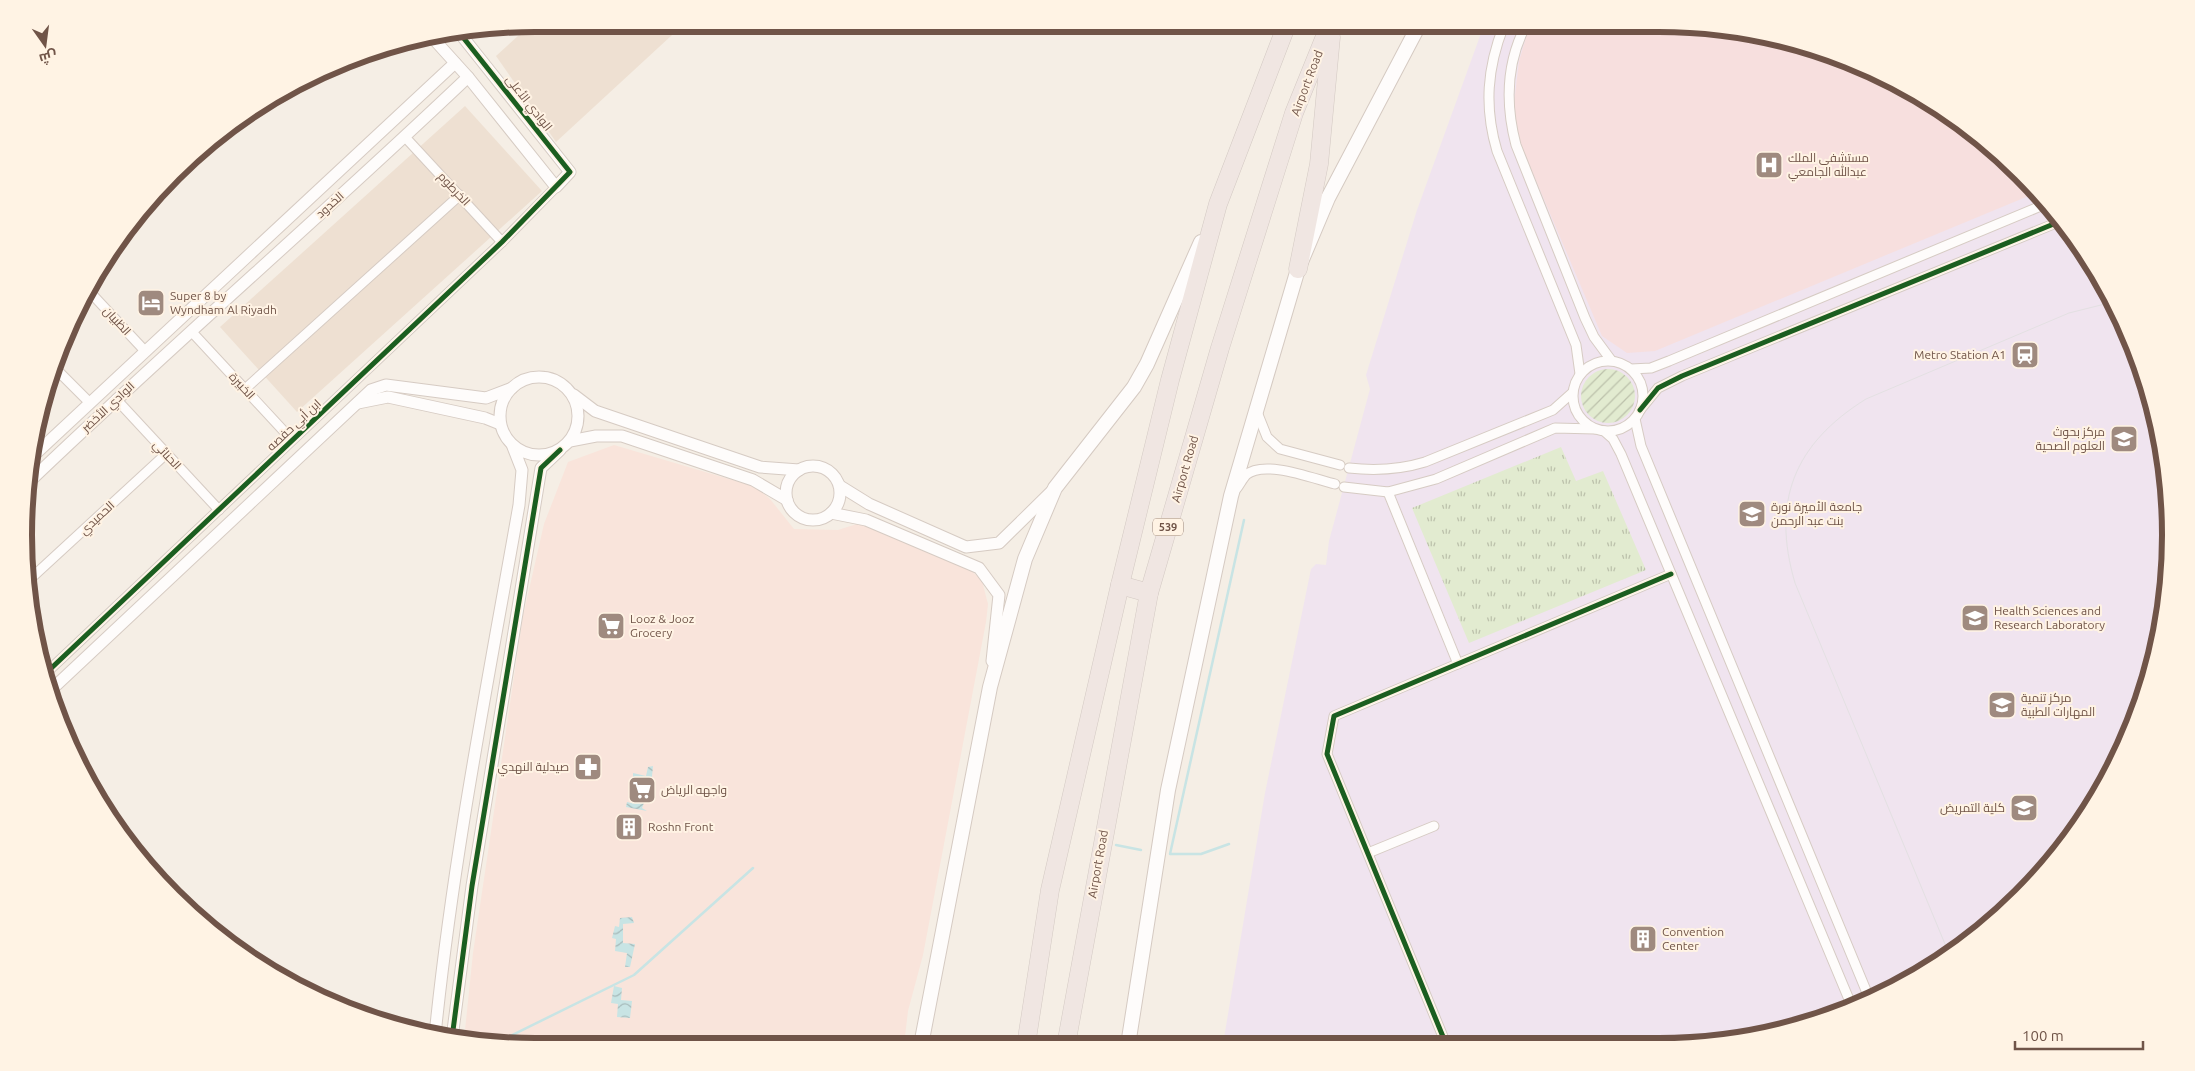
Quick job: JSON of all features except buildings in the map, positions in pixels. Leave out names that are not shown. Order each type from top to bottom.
[{"type":"highway","name":"539","points":[[1027,1038],[1050,890],[1120,585],[1170,380],[1218,204],[1284,32]]},
{"type":"highway","name":"Airport Road","points":[[1067,1038],[1074,992],[1149,594],[1220,348],[1294,113],[1328,32]]},
{"type":"highway","points":[[1298,269],[1319,164],[1330,32]]},
{"type":"highway","points":[[1120,585],[1149,594]]},
{"type":"highway","points":[[1072,1038],[1074,992]]},
{"type":"main road","points":[[1129,1038],[1168,790],[1231,496],[1298,269],[1328,198],[1415,32]]},
{"type":"main road","points":[[922,1038],[990,687],[1025,559],[1055,488],[1134,386],[1147,364],[1218,204]]},
{"type":"street","points":[[1502,32],[1491,63],[1487,88],[1491,130],[1497,151],[1576,345],[1580,374]]},
{"type":"street","points":[[1523,32],[1511,64],[1508,108],[1516,145],[1594,337],[1611,360],[1631,369],[1639,378],[1643,388],[1640,410]]},
{"type":"street","name":"الوادي الأعلى","points":[[464,38],[570,172],[556,187]]},
{"type":"street","points":[[436,42],[468,77],[556,187]]},
{"type":"street","name":"الخدود","points":[[186,312],[455,63]]},
{"type":"street","name":"الخدود","points":[[191,331],[405,137],[468,77]]},
{"type":"street","name":"الخرطوم","points":[[405,137],[502,242]]},
{"type":"street","name":"ابن أبي حفصه","points":[[51,669],[502,242],[556,187]]},
{"type":"street","points":[[245,389],[460,195]]},
{"type":"street","points":[[1631,369],[1651,368],[1669,361],[2040,206]]},
{"type":"street","points":[[1231,496],[1247,474],[1260,469],[1280,470],[1339,485],[1388,492],[1436,479],[1555,428],[1600,430],[1621,428],[1635,418],[1658,388],[1682,376],[2055,224]]},
{"type":"street","name":"الظبيان","points":[[93,296],[145,351]]},
{"type":"street","name":"الوادي الأخضر","points":[[40,449],[186,312]]},
{"type":"street","name":"الوادي الأخضر","points":[[37,475],[191,331]]},
{"type":"street","name":"الخبيرة","points":[[191,331],[292,440]]},
{"type":"street","points":[[1256,410],[1267,437],[1280,449],[1344,466],[1378,471],[1408,467],[1425,462],[1553,410],[1572,393],[1580,374],[1594,363],[1611,360]]},
{"type":"street","points":[[60,373],[89,402]]},
{"type":"street","points":[[56,686],[371,390],[386,385],[486,398],[512,388],[523,380],[536,377],[549,378],[561,384],[594,411],[760,467],[799,470],[813,466],[822,467],[830,472],[840,486],[869,504],[966,547],[999,544],[1055,488]]},
{"type":"street","points":[[512,388],[501,404],[500,424],[504,437],[513,447],[524,453],[536,456],[548,455],[560,450]]},
{"type":"street","points":[[453,1031],[472,886],[541,468],[570,442],[576,430],[579,417],[577,404],[571,393]]},
{"type":"street","points":[[1572,393],[1573,405],[1585,424],[1600,430],[1614,439],[1621,454],[1850,1001]]},
{"type":"street","points":[[356,404],[388,397],[485,418],[500,424]]},
{"type":"street","name":"الحنائي","points":[[116,399],[219,510]]},
{"type":"street","points":[[1635,418],[1641,446],[1867,993]]},
{"type":"street","points":[[570,442],[596,436],[622,436],[754,480],[787,500]]},
{"type":"street","points":[[436,1029],[441,978],[470,783],[519,505],[522,470],[513,447]]},
{"type":"street","name":"الحميدي","points":[[35,576],[166,454]]},
{"type":"street","points":[[799,470],[790,478],[787,486],[787,500],[793,511],[808,520],[818,520],[831,513],[838,504],[840,486]]},
{"type":"street","points":[[1388,492],[1458,664]]},
{"type":"street","points":[[831,513],[866,520],[979,568],[999,595],[990,687]]},
{"type":"street","points":[[1443,1038],[1370,863],[1368,853],[1327,754],[1334,716],[1671,574]]},
{"type":"street","points":[[1368,853],[1434,826]]},
{"type":"shaded area","points":[[675,32],[556,142],[496,56],[521,33]]},
{"type":"shaded area","name":"جامعة الأميرة نورة بنت عبد الرحمن","points":[[1481,32],[1660,32],[1725,37],[1758,42],[1821,59],[1882,84],[1939,117],[1966,136],[2015,180],[2059,229],[2078,256],[2111,313],[2136,374],[2145,405],[2153,437],[2161,503],[2162,536],[2158,601],[2153,634],[2136,697],[2111,758],[2095,787],[2059,842],[2038,867],[1991,914],[1966,935],[1911,971],[1882,987],[1852,1000],[1790,1021],[1758,1029],[1725,1034],[1660,1038],[1224,1038],[1265,793],[1311,569],[1316,564],[1326,565],[1329,541],[1370,389],[1366,375],[1417,210]]},
{"type":"shaded area","name":"مستشفى الملك عبدالله الجامعي","points":[[1528,32],[1660,32],[1692,34],[1758,42],[1790,50],[1852,71],[1882,84],[1911,100],[1966,136],[1991,157],[2030,195],[1655,351],[1627,353],[1602,336],[1518,138],[1513,112],[1519,61]]},
{"type":"shaded area","points":[[465,106],[542,191],[297,412],[220,327]]},
{"type":"shaded area","name":"واجهه الرياض","points":[[614,445],[756,487],[770,499],[794,529],[838,530],[863,522],[970,569],[982,581],[988,604],[986,622],[923,955],[908,1011],[905,1038],[536,1038],[465,1033],[473,953],[523,616],[544,524],[568,462]]},
{"type":"green space","points":[[1608,369],[1618,371],[1627,377],[1633,386],[1635,396],[1633,406],[1627,415],[1618,421],[1608,423],[1598,421],[1589,415],[1583,406],[1581,396],[1583,386],[1589,377],[1598,371]]},
{"type":"green space","points":[[1561,447],[1576,481],[1603,471],[1646,570],[1469,643],[1412,508]]},
{"type":"water","points":[[653,766],[651,787],[637,785],[635,801],[644,803],[642,808],[647,811],[626,807],[627,802],[631,803],[633,793],[630,792],[630,782],[638,782],[638,779],[633,778],[633,773],[646,776],[648,767]]},
{"type":"water","points":[[632,917],[634,923],[623,924],[623,943],[635,944],[630,967],[625,967],[627,953],[615,951],[616,939],[612,938],[615,926],[619,927],[620,918]]},
{"type":"water","points":[[614,986],[622,988],[621,1000],[632,1001],[630,1018],[617,1017],[618,1004],[611,1003]]},
{"type":"waterway","points":[[1229,844],[1201,854],[1170,854],[1244,520]]},
{"type":"waterway","points":[[1116,845],[1141,850]]},
{"type":"waterway","points":[[508,1037],[634,975],[753,868]]},
{"type":"tram line","points":[[1947,948],[1795,583],[1788,553],[1786,526],[1788,501],[1794,477],[1806,455],[1821,435],[1841,416],[1866,399],[2069,313],[2106,304]]},
{"type":"cycle path","points":[[51,669],[502,242],[570,172],[464,38]]},
{"type":"cycle path","points":[[1640,410],[1658,388],[1682,376],[2055,224]]},
{"type":"cycle path","points":[[453,1031],[472,886],[541,468],[560,450]]},
{"type":"cycle path","points":[[1444,1038],[1327,754],[1334,716],[1671,574]]},
{"type":"place","name":"مستشفى الملك عبدالله الجامعي","points":[[1769,165]]},
{"type":"place","name":"Super 8 by Wyndham Al Riyadh","points":[[151,303]]},
{"type":"place","name":"Metro Station A1","points":[[2025,355]]},
{"type":"place","name":"مركز بحوث العلوم الصحية","points":[[2124,439]]},
{"type":"place","name":"جامعة الأميرة نورة بنت عبد الرحمن","points":[[1752,514]]},
{"type":"place","name":"Health Sciences and Research Laboratory","points":[[1975,618]]},
{"type":"place","name":"Looz & Jooz Grocery","points":[[611,626]]},
{"type":"place","name":"مركز تنمية المهارات الطبية","points":[[2002,705]]},
{"type":"place","name":"صيدلية النهدي","points":[[588,767]]},
{"type":"place","name":"واجهه الرياض","points":[[642,790]]},
{"type":"place","name":"كلية التمريض","points":[[2024,808]]},
{"type":"place","name":"Roshn Front","points":[[629,827]]},
{"type":"place","name":"Convention Center","points":[[1643,939]]}]
